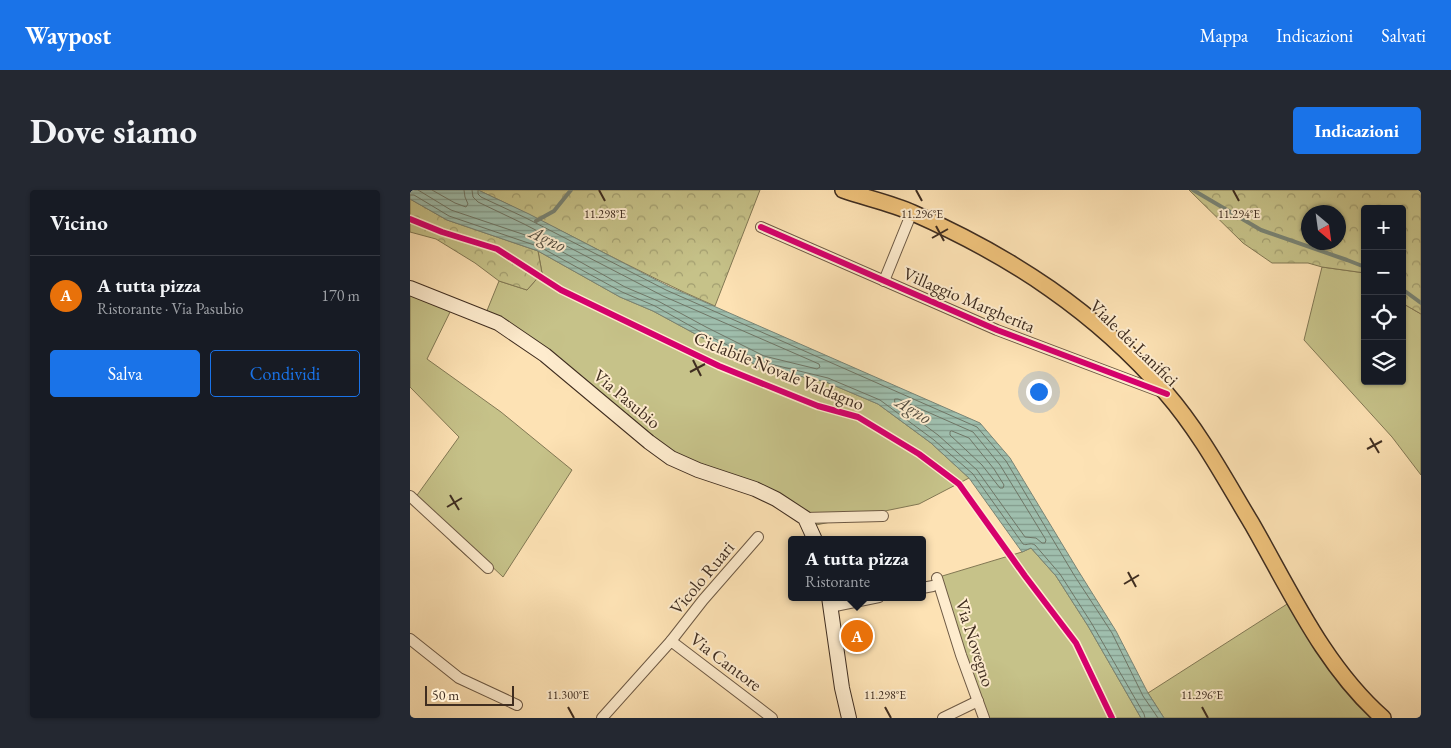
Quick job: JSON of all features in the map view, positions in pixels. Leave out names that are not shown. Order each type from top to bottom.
[{"type":"main road","name":"Viale dei Lanifici","points":[[843,190],[912,212],[976,243],[1034,277],[1073,305],[1107,333],[1167,394],[1194,431],[1218,466],[1319,642],[1344,678],[1383,718]]},
{"type":"main road","name":"Via Pasubio","points":[[410,288],[498,323],[545,355],[649,442],[671,458],[698,470],[756,489],[805,518]]},
{"type":"main road","points":[[805,518],[813,536]]},
{"type":"main road","points":[[830,602],[842,688],[849,718]]},
{"type":"street","name":"Villaggio Margherita","points":[[884,281],[912,212]]},
{"type":"street","name":"Villaggio Margherita","points":[[761,227],[997,330],[1167,394]]},
{"type":"street","points":[[410,496],[488,568]]},
{"type":"street","points":[[805,518],[883,516]]},
{"type":"street","name":"Vicolo Ruari","points":[[671,641],[702,600],[758,537]]},
{"type":"street","name":"Via Novegno","points":[[926,586],[935,582],[984,718]]},
{"type":"street","points":[[410,639],[459,678],[516,705]]},
{"type":"street","name":"Via Cantore","points":[[602,718],[671,641],[772,718]]},
{"type":"street","points":[[942,718],[978,702]]},
{"type":"green space","points":[[478,190],[760,190],[715,306]]},
{"type":"green space","points":[[1189,190],[1421,190],[1421,314],[1406,305],[1406,205],[1361,205],[1361,272],[1308,263],[1272,263],[1243,243]]},
{"type":"green space","points":[[410,199],[447,220],[538,251],[542,273],[527,290],[499,281],[475,263],[436,239],[410,232]]},
{"type":"green space","points":[[538,251],[620,297],[653,311],[760,367],[826,382],[878,404],[931,443],[969,478],[919,504],[806,527],[782,502],[673,459],[547,354],[484,318],[499,281],[527,290],[542,273]]},
{"type":"green space","points":[[1322,267],[1361,272],[1361,385],[1406,385],[1406,305],[1421,314],[1421,475],[1392,437],[1304,340]]},
{"type":"green space","points":[[410,293],[453,306],[427,359],[501,412],[572,470],[503,577],[485,560],[478,566],[451,542],[450,530],[415,498],[459,437],[410,387]]},
{"type":"green space","points":[[1031,548],[1056,576],[1088,626],[1141,718],[981,718],[939,577]]},
{"type":"green space","points":[[1295,599],[1384,718],[1164,718],[1148,693]]},
{"type":"water","name":"Agno","points":[[410,190],[478,190],[529,214],[668,286],[980,423],[1010,458],[1116,631],[1148,693],[1164,718],[1141,718],[1088,626],[1056,576],[1031,548],[1022,552],[969,478],[931,443],[878,404],[826,382],[760,367],[653,311],[620,297],[538,251],[447,220],[410,199]]},
{"type":"waterway","name":"Agno","points":[[536,221],[554,211],[571,190]]},
{"type":"waterway","points":[[1193,190],[1261,230],[1361,265]]},
{"type":"waterway","points":[[1406,292],[1421,303]]},
{"type":"cycle path","name":"Ciclabile Novale Valdagno","points":[[410,219],[442,232],[497,249],[561,290],[719,366],[818,406],[858,417],[919,454],[959,484],[1076,643],[1112,718]]},
{"type":"cycle path","points":[[761,227],[997,330],[1167,394]]},
{"type":"place","name":"A tutta pizza","points":[[857,636]]}]
